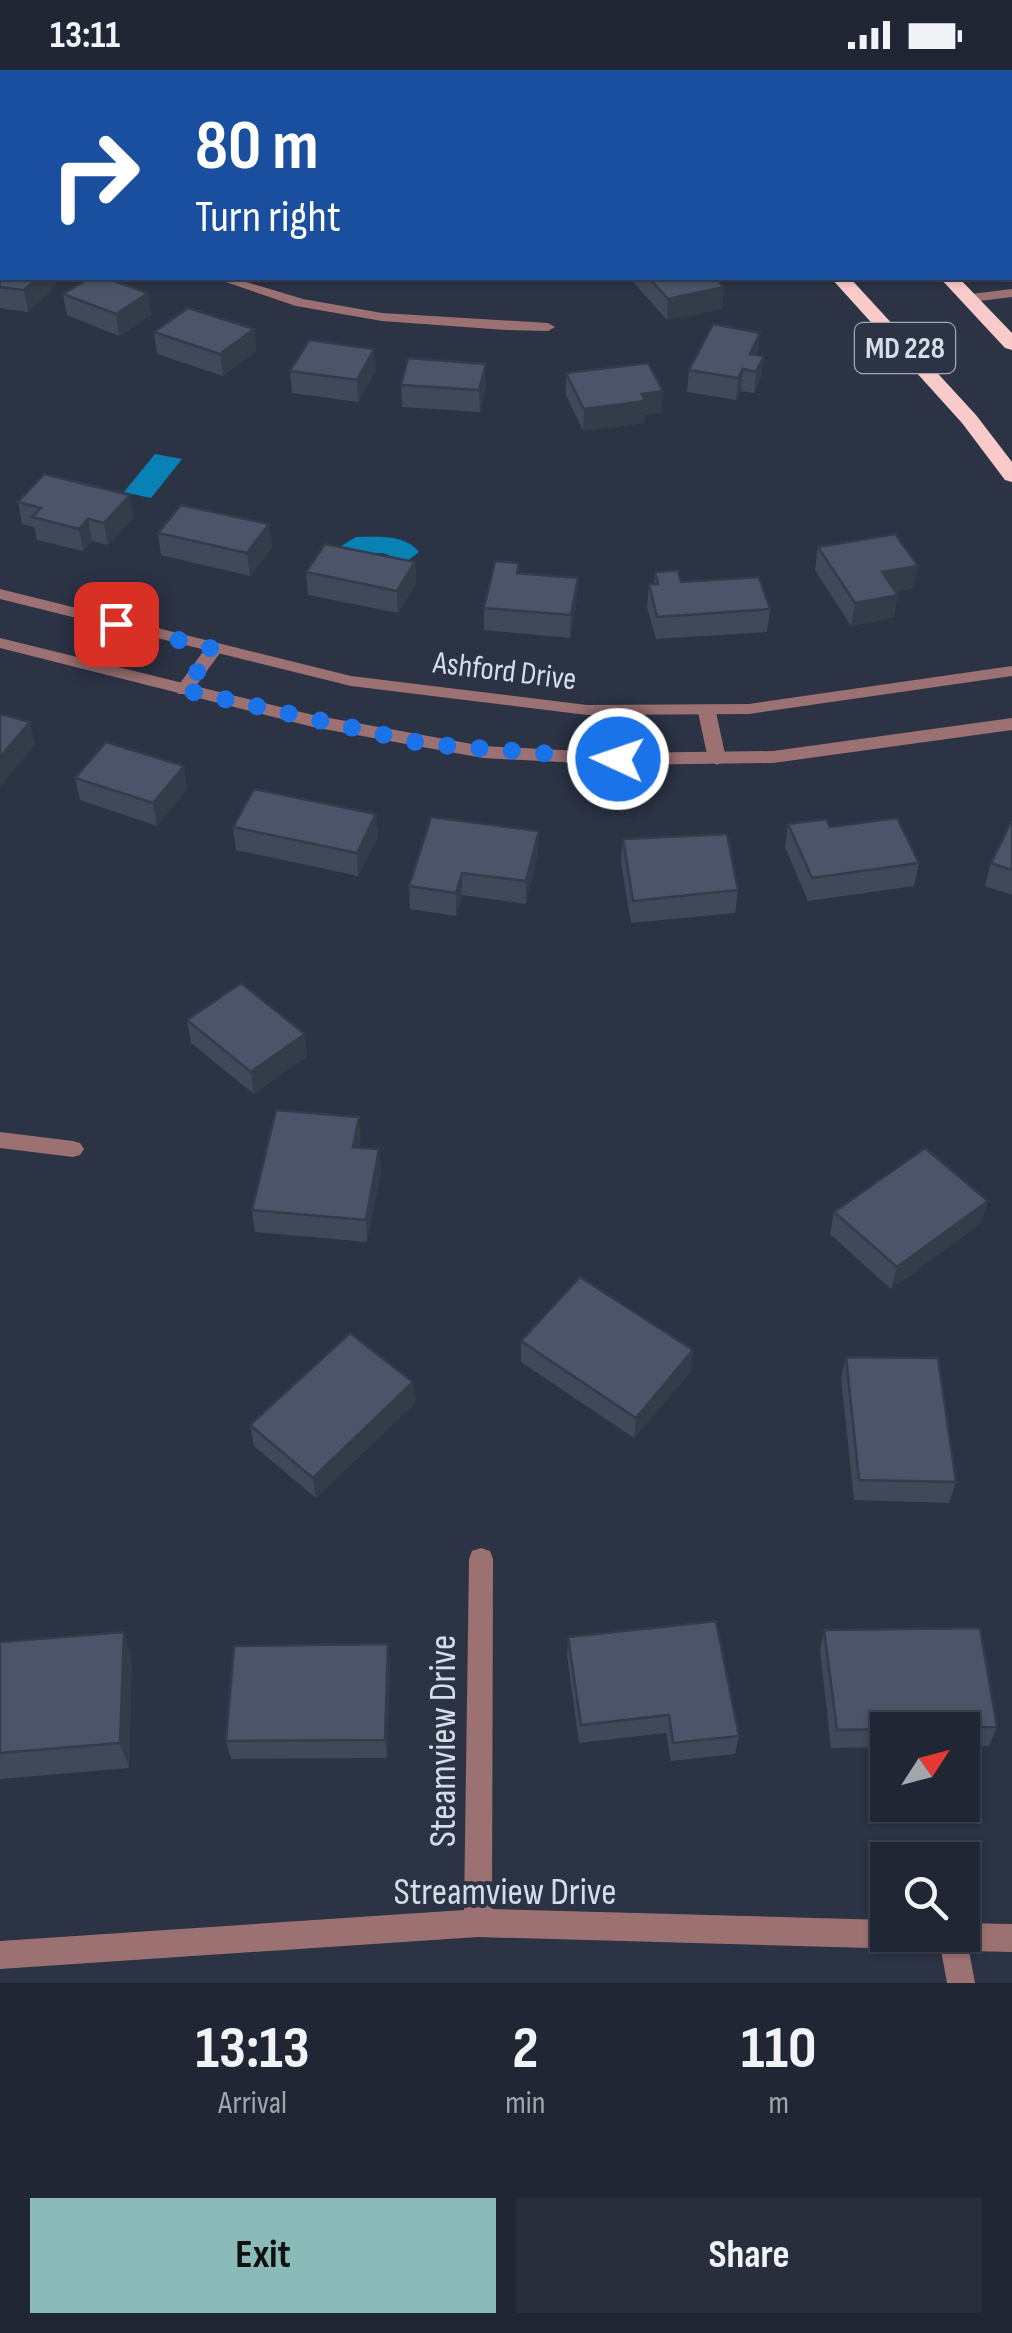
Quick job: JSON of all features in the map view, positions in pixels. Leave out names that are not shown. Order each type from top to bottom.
[{"type":"highway","name":"MD 228","points":[[842,280],[969,419],[1012,476]]},
{"type":"highway","name":"MD 228","points":[[951,280],[1012,344]]},
{"type":"street","points":[[228,280],[332,311],[418,322],[548,327]]},
{"type":"street","points":[[971,298],[1012,293]]},
{"type":"street","name":"Ashford Drive","points":[[0,594],[296,670],[441,694],[587,710],[706,712],[1012,671]]},
{"type":"street","points":[[0,644],[377,735],[483,752],[773,757],[1012,724]]},
{"type":"street","points":[[184,690],[214,649]]},
{"type":"street","points":[[706,712],[717,759]]},
{"type":"street","points":[[0,1140],[73,1149]]},
{"type":"street","name":"Steamview Drive","points":[[478,1923],[481,1559]]},
{"type":"street","name":"Streamview Drive","points":[[0,1955],[478,1923],[870,1935]]},
{"type":"street","name":"Streamview Drive","points":[[980,1938],[1012,1938]]},
{"type":"street","points":[[955,1952],[961,1983]]},
{"type":"water","points":[[155,454],[182,459],[151,498],[124,492]]},
{"type":"water","points":[[356,537],[399,539],[419,552],[406,562],[383,553],[346,553],[341,546]]},
{"type":"building","points":[[0,280],[36,280],[24,290],[0,287]]},
{"type":"building","points":[[87,280],[112,280],[148,293],[116,314],[63,294]]},
{"type":"building","points":[[651,280],[717,280],[724,287],[668,299]]},
{"type":"building","points":[[188,308],[254,329],[220,354],[154,332]]},
{"type":"building","points":[[713,324],[760,333],[750,354],[764,356],[756,372],[743,369],[738,378],[689,370]]},
{"type":"building","points":[[309,340],[374,349],[357,380],[290,371]]},
{"type":"building","points":[[408,358],[486,364],[479,390],[401,385]]},
{"type":"building","points":[[648,363],[663,391],[642,394],[645,401],[584,409],[566,373]]},
{"type":"building","points":[[44,474],[130,495],[104,523],[88,519],[79,529],[32,517],[41,508],[18,502]]},
{"type":"building","points":[[181,505],[269,524],[247,553],[158,533]]},
{"type":"building","points":[[895,534],[918,566],[882,572],[898,595],[855,603],[818,547]]},
{"type":"building","points":[[325,544],[415,562],[397,591],[306,572]]},
{"type":"building","points":[[495,561],[519,563],[517,573],[578,578],[571,615],[484,608]]},
{"type":"building","points":[[678,570],[681,582],[759,577],[770,609],[657,617],[649,584],[658,584],[655,572]]},
{"type":"building","points":[[0,714],[30,722],[0,757]]},
{"type":"building","points":[[106,742],[184,766],[153,803],[75,778]]},
{"type":"building","points":[[254,789],[376,814],[357,853],[233,827]]},
{"type":"building","points":[[431,817],[539,831],[526,881],[462,873],[456,893],[409,886]]},
{"type":"building","points":[[897,818],[919,863],[812,878],[788,824],[826,819],[830,827]]},
{"type":"building","points":[[1012,822],[1012,870],[991,863]]},
{"type":"building","points":[[727,834],[738,890],[633,901],[623,839]]},
{"type":"building","points":[[241,983],[305,1034],[251,1072],[187,1020]]},
{"type":"building","points":[[276,1110],[359,1117],[353,1147],[379,1149],[366,1220],[252,1210]]},
{"type":"building","points":[[925,1148],[988,1201],[897,1267],[834,1212]]},
{"type":"building","points":[[580,1277],[693,1350],[636,1418],[521,1341]]},
{"type":"building","points":[[350,1333],[413,1382],[313,1478],[250,1425]]},
{"type":"building","points":[[846,1357],[938,1358],[956,1482],[859,1480]]},
{"type":"building","points":[[716,1621],[739,1736],[673,1743],[669,1715],[581,1725],[568,1637]]},
{"type":"building","points":[[980,1628],[997,1727],[980,1727],[980,1712],[870,1712],[870,1729],[837,1730],[824,1630]]},
{"type":"building","points":[[124,1632],[120,1743],[0,1753],[0,1642]]},
{"type":"building","points":[[388,1644],[385,1740],[226,1741],[234,1646]]},
{"type":"route","points":[[116,624],[214,649],[184,690],[425,744],[483,752],[618,759]]}]
